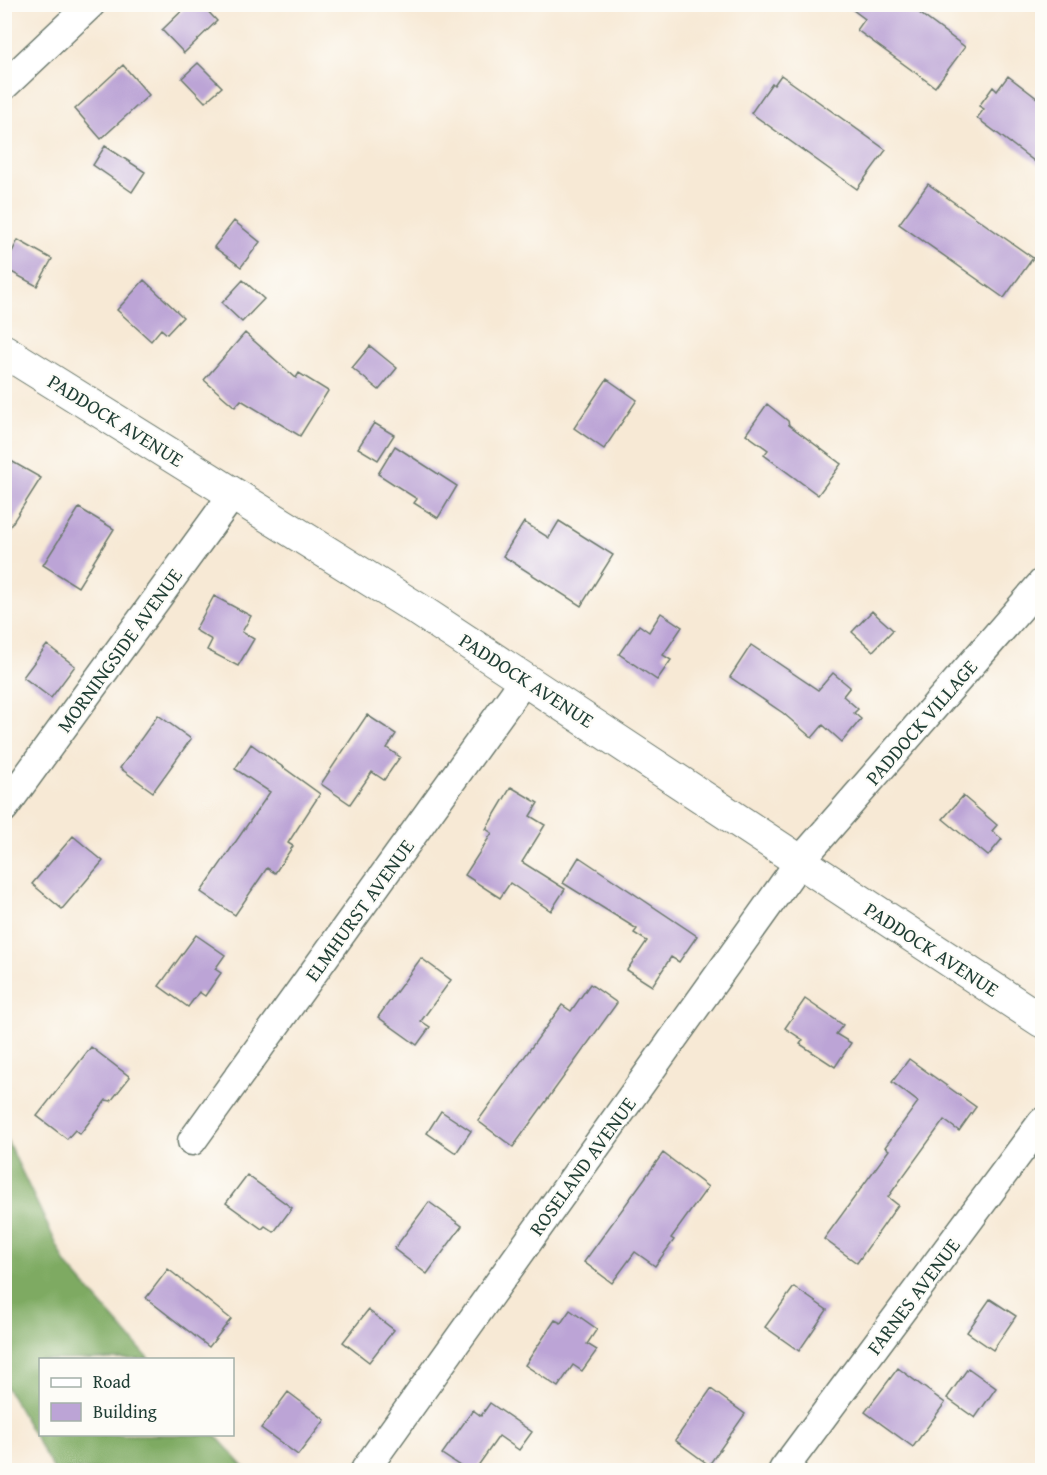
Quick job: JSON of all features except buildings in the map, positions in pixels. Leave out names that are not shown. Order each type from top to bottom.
[{"type":"main road","name":"PADDOCK AVENUE","points":[[4,351],[234,493],[525,679],[1042,1021]]},
{"type":"street","points":[[4,86],[91,4]]},
{"type":"street","name":"MORNINGSIDE AVENUE","points":[[4,808],[234,493]]},
{"type":"street","name":"PADDOCK VILLAGE","points":[[800,861],[1042,583]]},
{"type":"street","name":"ELMHURST AVENUE","points":[[192,1142],[525,679]]},
{"type":"street","name":"ROSELAND AVENUE","points":[[365,1470],[800,861]]},
{"type":"street","name":"FARNES AVENUE","points":[[783,1470],[1042,1122]]},
{"type":"green space","points":[[5,1136],[66,1264],[148,1358],[39,1358],[39,1436],[216,1436],[247,1470],[54,1470],[5,1385]]}]
